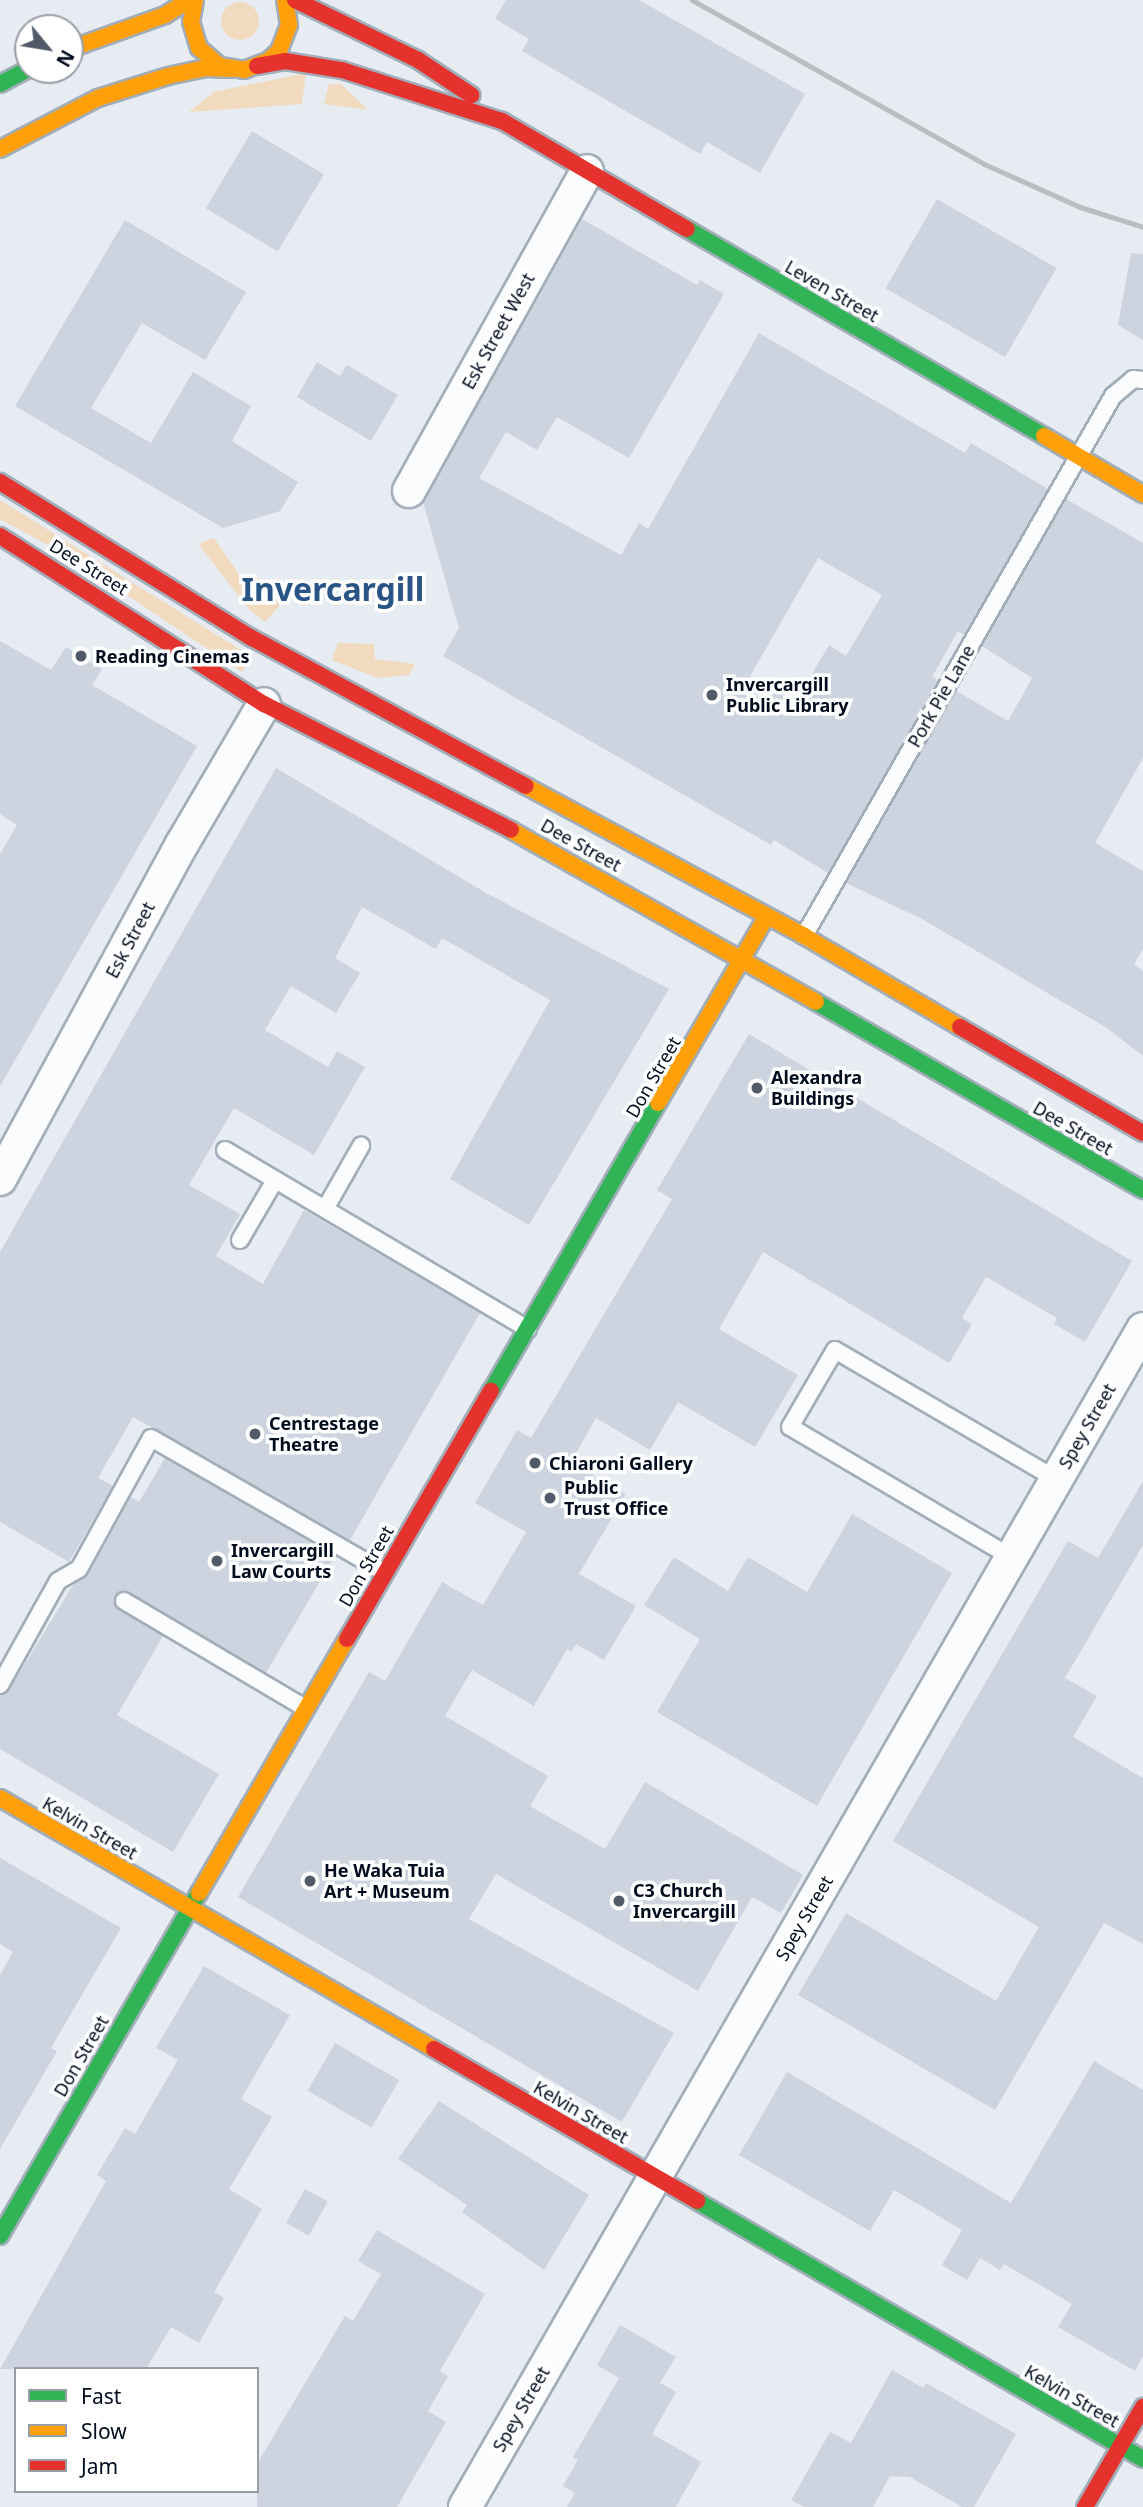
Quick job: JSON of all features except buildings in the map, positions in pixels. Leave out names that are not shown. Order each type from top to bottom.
[{"type":"street","points":[[257,66],[279,51],[286,39],[289,25],[285,0]]},
{"type":"street","name":"Leven Street","points":[[295,0],[455,81],[502,121]]},
{"type":"street","points":[[84,44],[165,15],[189,1],[193,36],[208,58],[232,69]]},
{"type":"street","points":[[84,41],[123,13]]},
{"type":"street","name":"Leven Street","points":[[0,149],[69,111],[129,88],[206,68],[232,69],[285,61],[342,70],[435,96],[502,121],[1143,494]]},
{"type":"street","name":"Esk Street West","points":[[409,491],[587,170]]},
{"type":"street","name":"Dee Street","points":[[0,482],[252,638],[804,936],[1143,1133]]},
{"type":"street","name":"Dee Street","points":[[0,536],[264,704],[495,820],[1143,1190]]},
{"type":"street","name":"Esk Street","points":[[0,1179],[175,856],[264,704]]},
{"type":"street","name":"Don Street","points":[[0,2236],[188,1907],[767,916]]},
{"type":"street","name":"Spey Street","points":[[465,2507],[1143,1329]]},
{"type":"street","name":"Kelvin Street","points":[[0,1798],[1143,2459]]},
{"type":"street","points":[[1085,2507],[1143,2407]]},
{"type":"lane","name":"Pork Pie Lane","points":[[804,936],[1113,396],[1133,379],[1143,380]]},
{"type":"lane","points":[[325,1209],[361,1146]]},
{"type":"lane","points":[[225,1150],[527,1329]]},
{"type":"lane","points":[[240,1240],[275,1180]]},
{"type":"lane","points":[[1011,1557],[790,1427],[835,1350],[1056,1479]]},
{"type":"lane","points":[[0,1685],[58,1581],[79,1569],[151,1438],[384,1572]]},
{"type":"lane","points":[[124,1601],[305,1708]]},
{"type":"shaded area","points":[[240,2],[254,7],[259,21],[254,35],[240,40],[226,35],[221,21],[226,7]]},
{"type":"shaded area","points":[[306,73],[302,104],[189,112],[214,92]]},
{"type":"shaded area","points":[[329,84],[341,84],[368,110],[324,104]]},
{"type":"shaded area","points":[[0,500],[252,657],[242,672],[70,557],[0,519]]},
{"type":"shaded area","points":[[214,538],[245,583],[258,578],[280,605],[265,622],[249,609],[198,544]]},
{"type":"shaded area","points":[[338,643],[374,644],[375,659],[415,664],[409,675],[378,678],[332,660]]},
{"type":"railway","points":[[692,0],[984,164],[1080,207],[1143,227]]},
{"type":"traffic: fast","points":[[0,84],[14,76]]},
{"type":"traffic: fast","points":[[687,229],[1044,436]]},
{"type":"traffic: fast","points":[[816,1002],[1143,1190]]},
{"type":"traffic: fast","points":[[491,1391],[658,1103]]},
{"type":"traffic: fast","points":[[0,2236],[199,1893]]},
{"type":"traffic: fast","points":[[697,2201],[1143,2459]]},
{"type":"traffic: slow","points":[[84,44],[165,15],[189,0]]},
{"type":"traffic: slow","points":[[195,0],[191,22],[199,48],[220,66],[244,70],[268,61],[279,51],[289,25],[285,0]]},
{"type":"traffic: slow","points":[[0,149],[98,98],[168,76],[206,68],[232,69]]},
{"type":"traffic: slow","points":[[1044,436],[1143,494]]},
{"type":"traffic: slow","points":[[526,786],[804,936],[960,1027]]},
{"type":"traffic: slow","points":[[511,830],[816,1002]]},
{"type":"traffic: slow","points":[[658,1103],[767,916]]},
{"type":"traffic: slow","points":[[199,1893],[347,1639]]},
{"type":"traffic: slow","points":[[0,1798],[434,2049]]},
{"type":"traffic: jam","points":[[295,0],[418,60],[471,95]]},
{"type":"traffic: jam","points":[[257,66],[285,61],[342,70],[502,121],[687,229]]},
{"type":"traffic: jam","points":[[0,482],[252,638],[526,786]]},
{"type":"traffic: jam","points":[[0,536],[264,704],[511,830]]},
{"type":"traffic: jam","points":[[960,1027],[1143,1133]]},
{"type":"traffic: jam","points":[[347,1639],[491,1391]]},
{"type":"traffic: jam","points":[[434,2049],[697,2201]]},
{"type":"traffic: jam","points":[[1085,2507],[1143,2407]]},
{"type":"place","name":"Reading Cinemas","points":[[81,656]]},
{"type":"place","name":"Invercargill Public Library","points":[[712,695]]},
{"type":"place","name":"Alexandra Buildings","points":[[757,1088]]},
{"type":"place","name":"Centrestage Theatre","points":[[255,1434]]},
{"type":"place","name":"Chiaroni Gallery","points":[[535,1463]]},
{"type":"place","name":"Public Trust Office","points":[[550,1498]]},
{"type":"place","name":"Invercargill Law Courts","points":[[217,1561]]},
{"type":"place","name":"He Waka Tuia Art + Museum","points":[[310,1881]]},
{"type":"place","name":"C3 Church Invercargill","points":[[619,1901]]},
{"type":"district","name":"Invercargill","points":[[333,589]]}]
